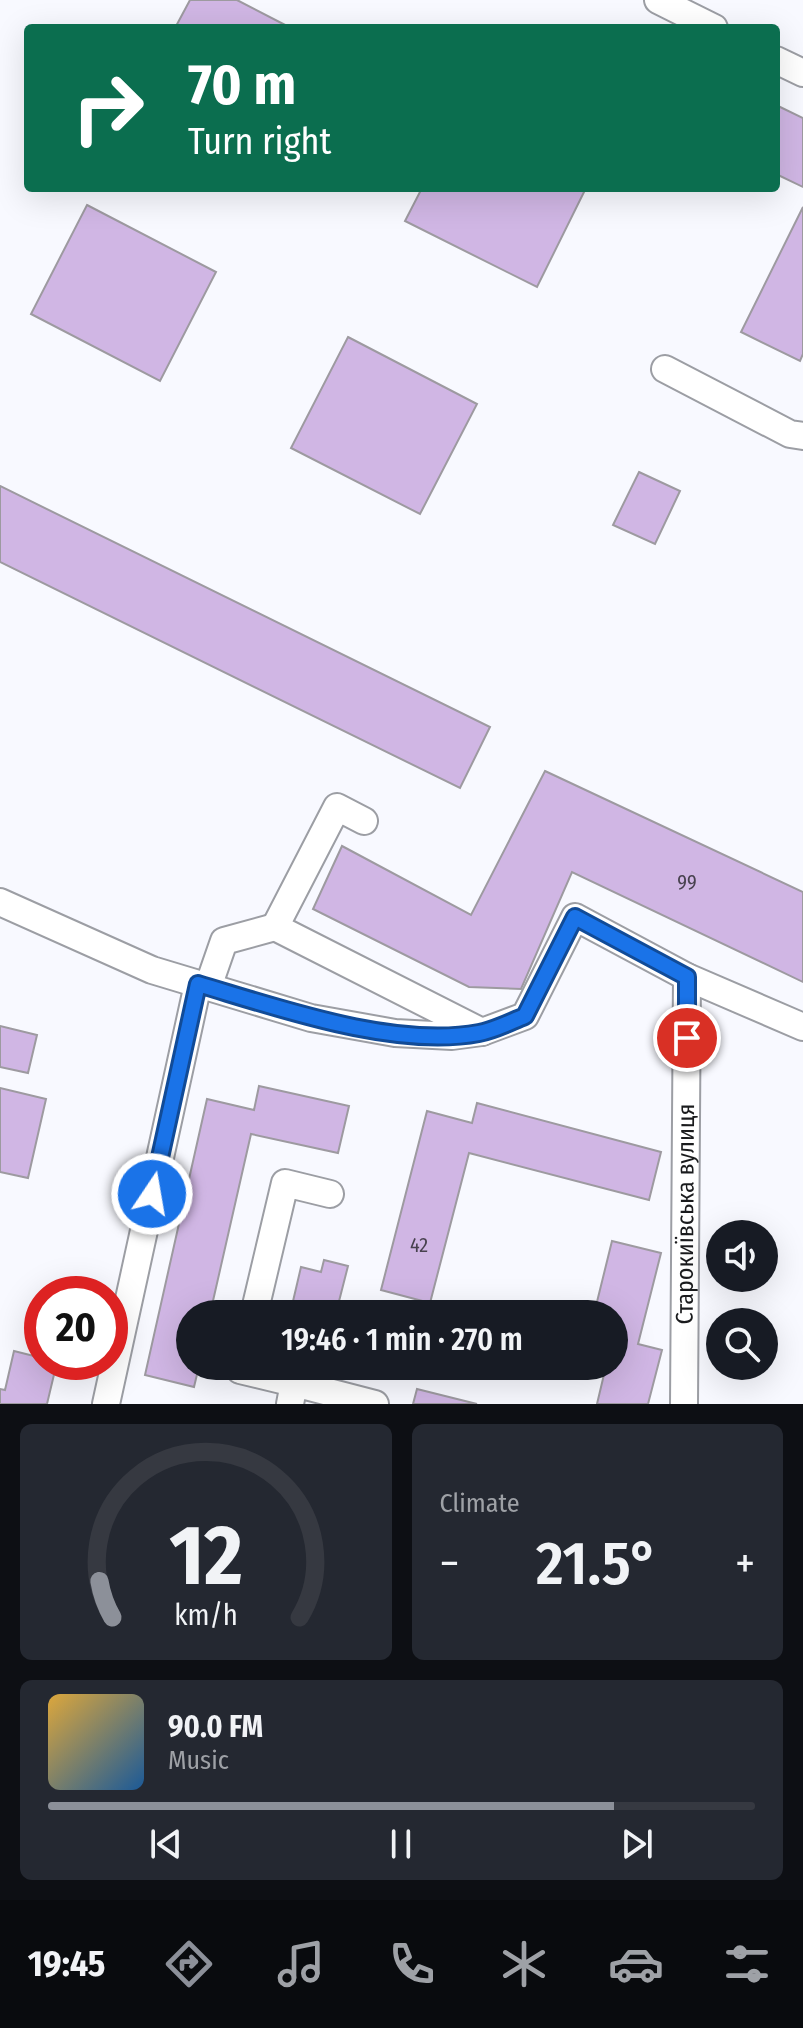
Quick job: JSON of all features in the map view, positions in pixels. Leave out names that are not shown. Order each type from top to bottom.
[{"type":"street","points":[[658,0],[706,24]]},
{"type":"street","points":[[780,62],[803,73]]},
{"type":"street","points":[[665,369],[790,434],[803,436]]},
{"type":"street","points":[[275,927],[337,807],[364,821]]},
{"type":"street","points":[[0,902],[152,970],[203,986],[311,1018],[395,1033],[452,1036],[482,1032],[525,1016],[575,917],[687,977],[803,1027]]},
{"type":"street","points":[[106,1404],[203,986],[224,941],[275,927],[482,1032]]},
{"type":"street","name":"Старокиївська вулиця","points":[[684,1404],[687,977]]},
{"type":"street","points":[[257,1300],[285,1183],[330,1194]]},
{"type":"street","points":[[262,1380],[292,1394],[375,1404]]},
{"type":"building","points":[[190,0],[237,0],[283,24],[177,24]]},
{"type":"building","points":[[780,107],[803,118],[803,187],[780,176]]},
{"type":"building","points":[[420,192],[584,192],[537,287],[405,221]]},
{"type":"building","points":[[87,205],[216,272],[160,381],[31,314]]},
{"type":"building","points":[[803,207],[803,354],[800,361],[741,332]]},
{"type":"building","points":[[348,337],[477,404],[420,514],[291,448]]},
{"type":"building","points":[[639,472],[680,491],[655,544],[613,525]]},
{"type":"building","points":[[0,486],[490,727],[460,788],[0,562]]},
{"type":"building","points":[[545,771],[803,892],[803,982],[572,872],[521,989],[469,987],[313,909],[342,846],[471,915]]},
{"type":"building","points":[[0,1026],[37,1035],[28,1073],[0,1067]]},
{"type":"building","points":[[259,1086],[349,1106],[338,1153],[251,1134],[213,1300],[176,1300],[176,1380],[196,1380],[194,1387],[145,1375],[207,1099],[254,1110]]},
{"type":"building","points":[[0,1088],[46,1099],[28,1178],[0,1172]]},
{"type":"building","points":[[477,1103],[661,1152],[649,1200],[469,1153],[431,1300],[381,1290],[427,1111],[472,1123]]},
{"type":"building","points":[[612,1241],[661,1253],[638,1344],[662,1350],[648,1404],[597,1404],[603,1380],[628,1380],[628,1300],[597,1300]]},
{"type":"building","points":[[324,1260],[348,1266],[339,1300],[293,1300],[301,1267],[321,1272]]},
{"type":"building","points":[[14,1351],[24,1354],[24,1380],[53,1380],[47,1404],[0,1404],[0,1389],[5,1390]]},
{"type":"building","points":[[417,1389],[477,1404],[413,1404]]},
{"type":"route","points":[[152,1194],[198,984],[311,1018],[395,1033],[452,1036],[482,1032],[525,1016],[575,917],[687,977],[687,1038]]}]
